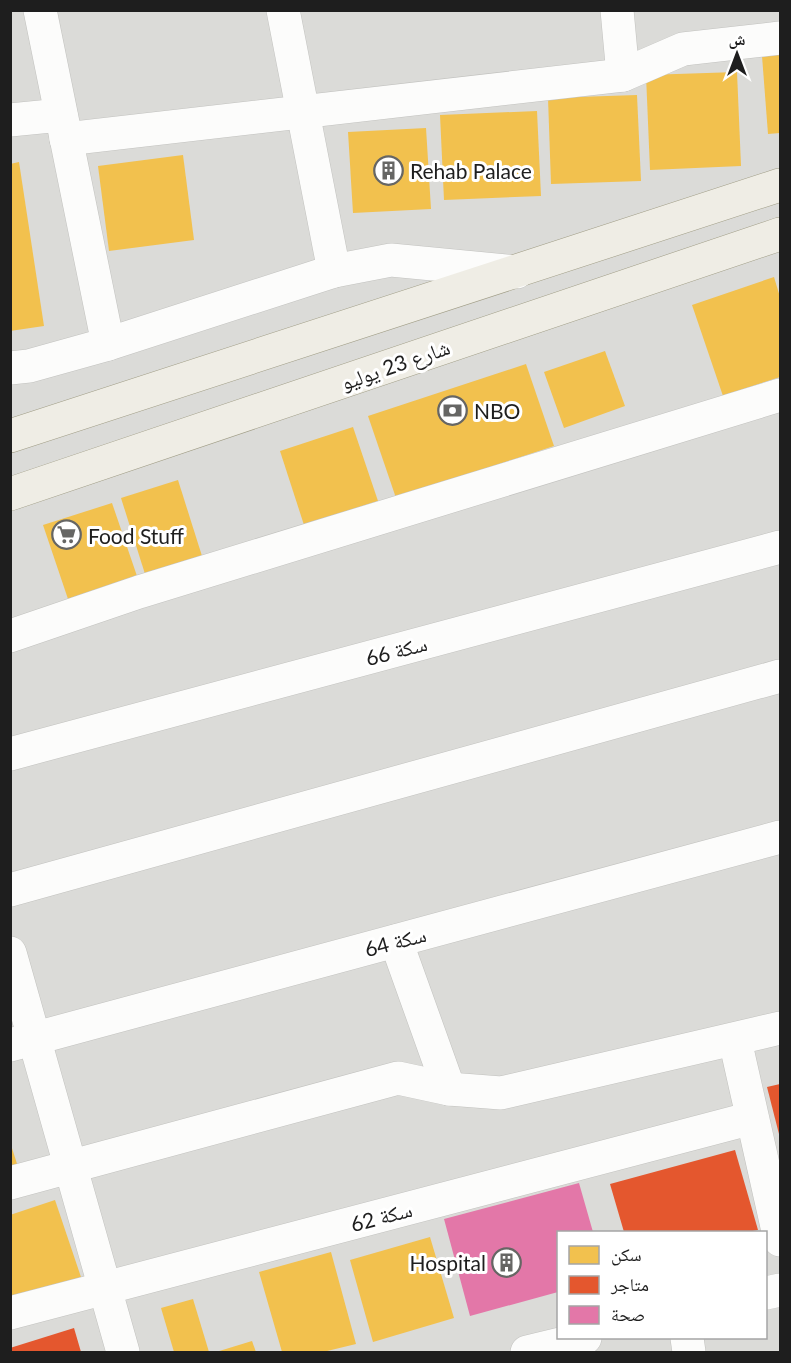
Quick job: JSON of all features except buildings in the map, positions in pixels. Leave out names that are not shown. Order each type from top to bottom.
[{"type":"main road","points":[[10,436],[780,185]]},
{"type":"main road","name":"شارع 23 يوليو","points":[[10,494],[780,234]]},
{"type":"street","points":[[40,10],[108,344]]},
{"type":"street","points":[[283,10],[334,271]]},
{"type":"street","points":[[617,10],[623,75]]},
{"type":"street","points":[[10,120],[64,127],[303,112],[623,75],[683,49],[780,38]]},
{"type":"street","points":[[17,375],[334,271],[391,260],[517,272]]},
{"type":"street","points":[[10,636],[151,589],[780,394]]},
{"type":"street","name":"سكة 66","points":[[10,754],[780,547]]},
{"type":"street","points":[[10,890],[780,676]]},
{"type":"street","name":"سكة 64","points":[[22,1042],[780,837]]},
{"type":"street","points":[[396,941],[449,1089]]},
{"type":"street","points":[[10,953],[22,1042],[70,1166],[123,1353]]},
{"type":"street","points":[[10,1183],[398,1078],[449,1089],[501,1094],[780,1028]]},
{"type":"street","points":[[735,1040],[780,1240]]},
{"type":"street","name":"سكة 62","points":[[10,1313],[752,1118]]},
{"type":"street","points":[[526,1353],[581,1339]]},
{"type":"shaded area","points":[[10,11],[780,11],[780,1352],[11,1352]]},
{"type":"place","name":"Rehab Palace","points":[[389,170]]},
{"type":"place","name":"NBO","points":[[453,410]]},
{"type":"place","name":"Food Stuff","points":[[67,535]]},
{"type":"place","name":"Hospital","points":[[507,1262]]}]
